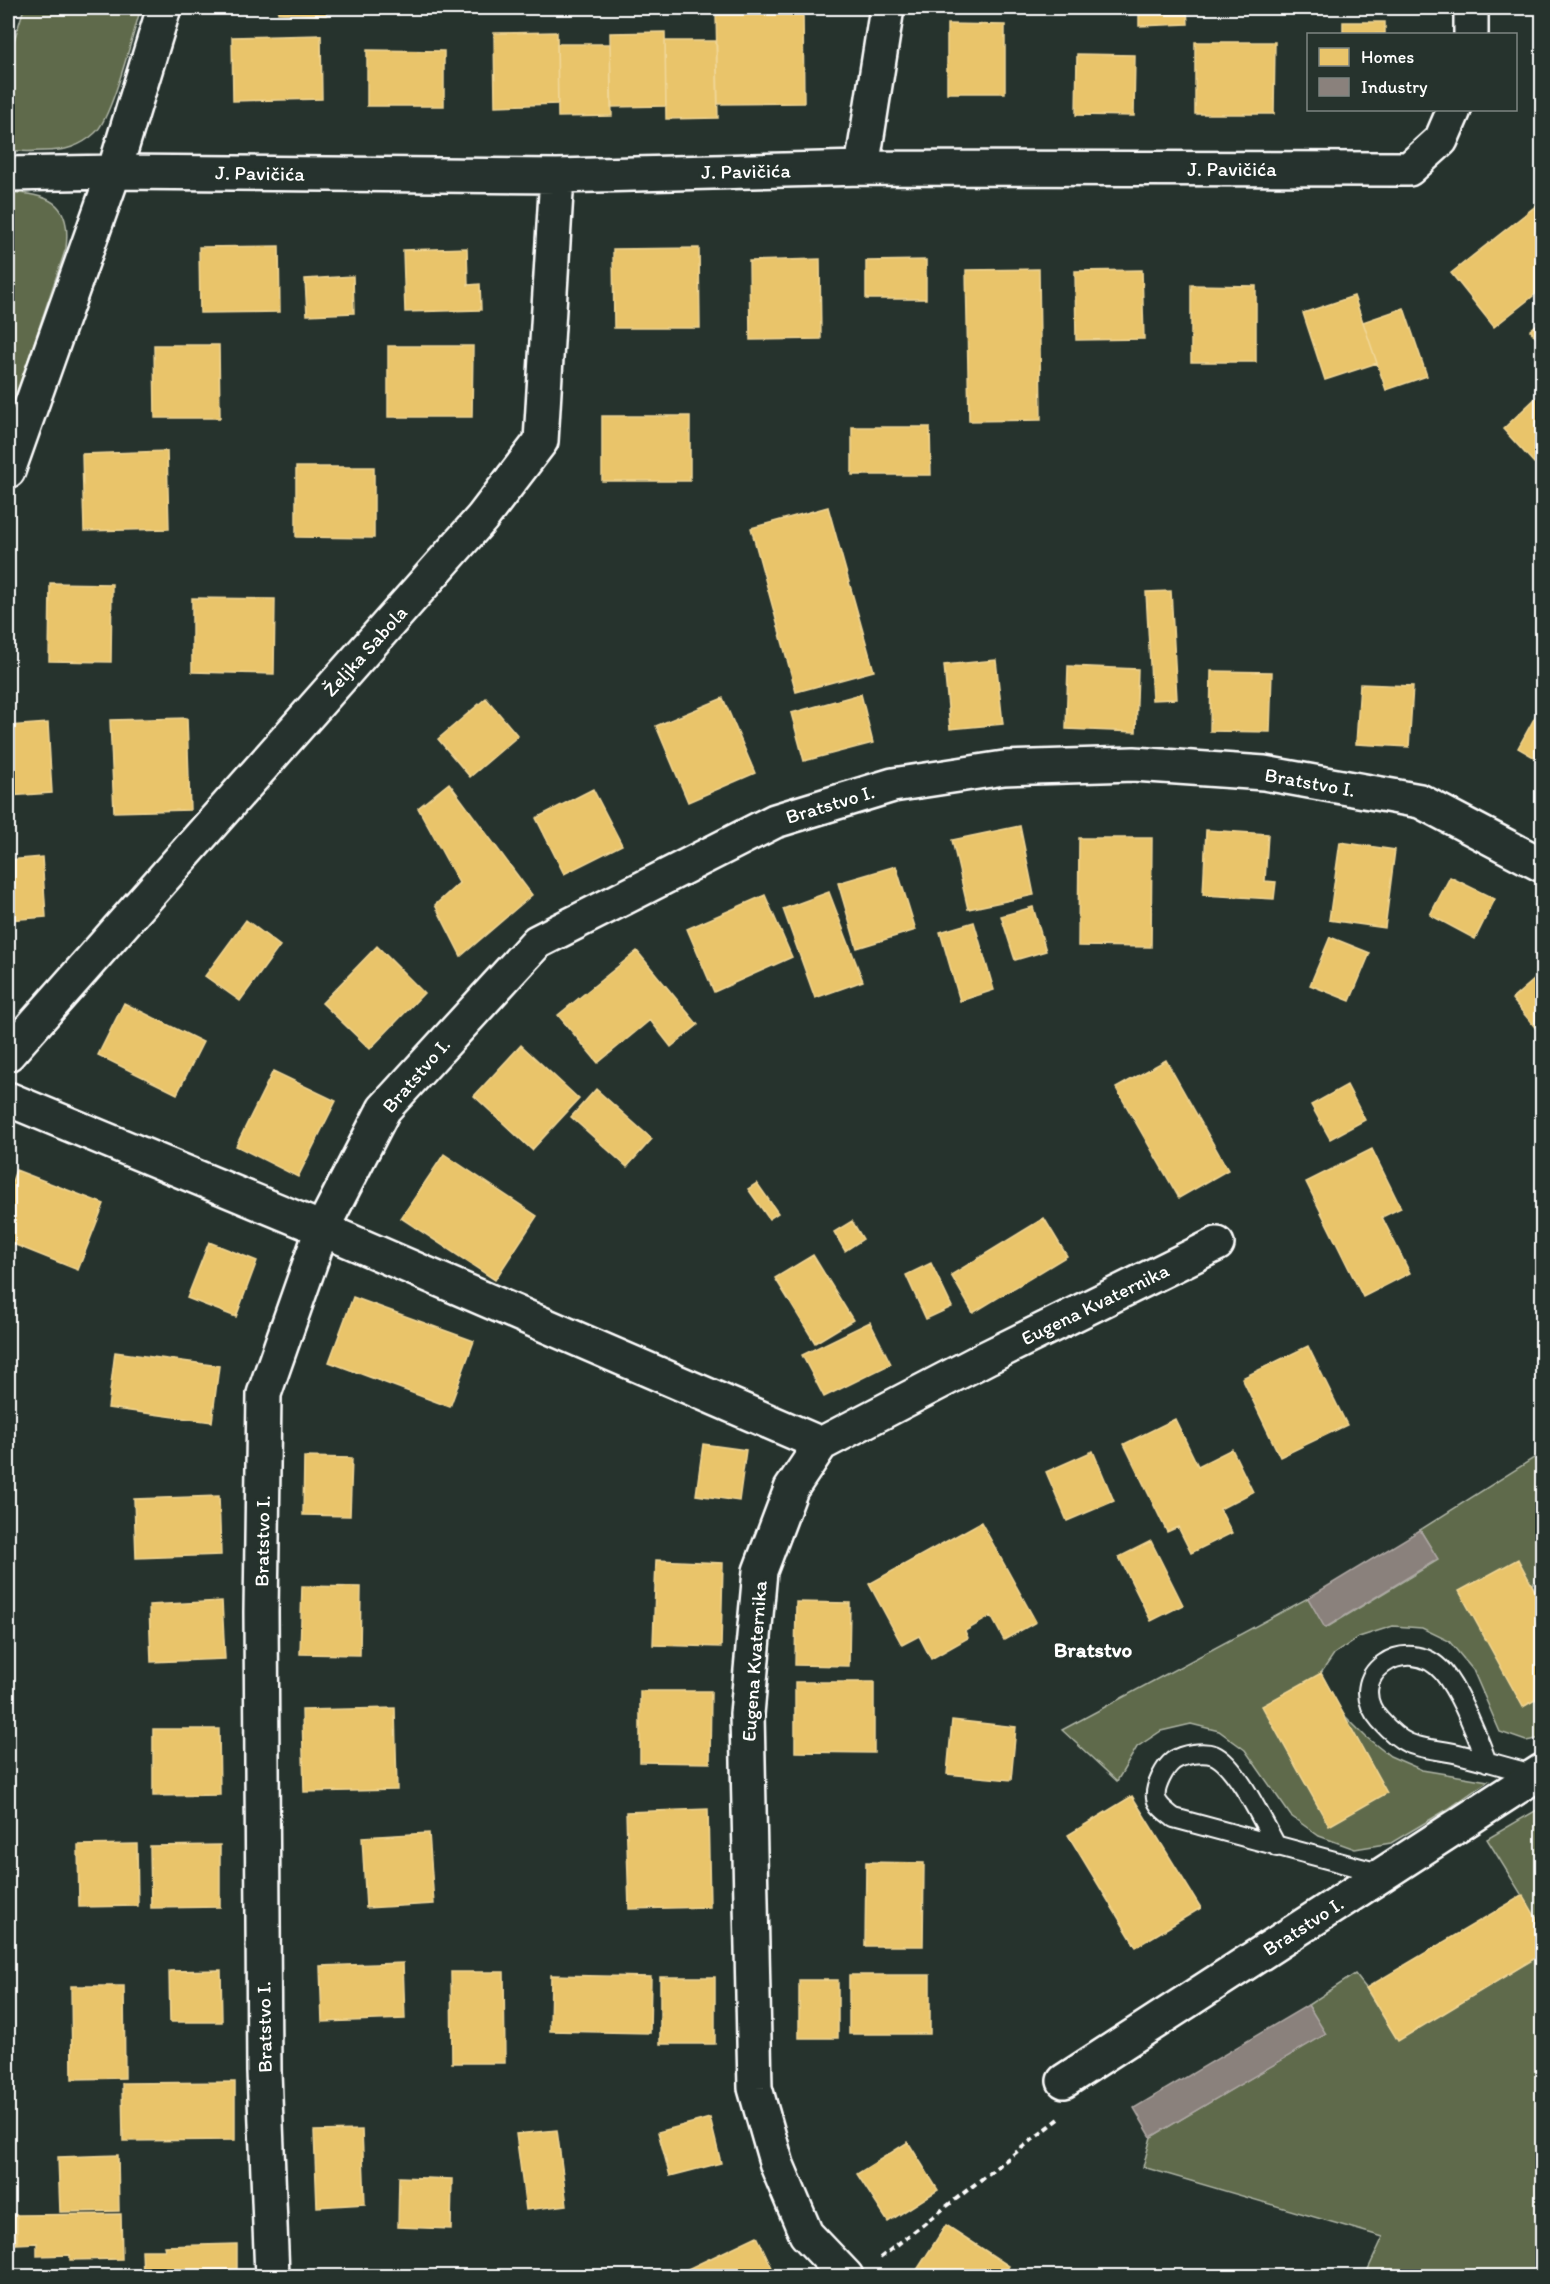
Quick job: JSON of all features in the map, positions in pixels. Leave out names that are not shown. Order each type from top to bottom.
[{"type":"street","points":[[8,471],[114,172],[164,8]]},
{"type":"street","points":[[862,168],[887,8]]},
{"type":"street","points":[[1471,8],[1471,33]]},
{"type":"street","name":"J. Pavičića","points":[[8,174],[114,172],[557,176],[862,168],[1409,169],[1441,140],[1454,111]]},
{"type":"street","name":"Željka Sabola","points":[[8,1054],[482,518],[541,441],[557,176]]},
{"type":"street","name":"Bratstvo I.","points":[[272,2277],[264,2048],[261,1612],[264,1394],[322,1228],[384,1109],[537,942],[775,821],[893,785],[1004,768],[1134,764],[1264,773],[1420,801],[1542,865]]},
{"type":"street","points":[[8,1099],[322,1228],[821,1444]]},
{"type":"street","name":"Eugena Kvaternika","points":[[846,2277],[806,2234],[777,2165],[755,2088],[747,1714],[760,1570],[791,1489],[821,1444],[986,1358],[1217,1244]]},
{"type":"street","name":"Bratstvo I.","points":[[1064,2081],[1539,1773]]},
{"type":"lane","points":[[1487,1762],[1479,1739],[1454,1689],[1442,1671],[1427,1659],[1409,1654],[1392,1659],[1380,1666],[1370,1680],[1367,1696],[1372,1711],[1389,1730],[1409,1743],[1487,1762],[1539,1773]]},
{"type":"lane","points":[[1277,1847],[1229,1767],[1213,1755],[1192,1754],[1173,1761],[1157,1786],[1156,1798],[1163,1810],[1174,1818],[1277,1847],[1383,1874]]},
{"type":"path","points":[[875,2262],[1061,2117],[1064,2081]]},
{"type":"green space","points":[[24,8],[141,8],[108,111],[102,124],[84,142],[58,150],[17,151],[8,149],[8,60]]},
{"type":"green space","points":[[8,192],[34,195],[54,203],[61,210],[67,232],[66,248],[8,420]]},
{"type":"green space","points":[[1537,1456],[1542,1464],[1542,1578],[1532,1584],[1542,1604],[1542,1738],[1526,1741],[1500,1732],[1473,1670],[1449,1641],[1422,1628],[1393,1626],[1359,1637],[1334,1654],[1321,1673],[1343,1714],[1366,1737],[1390,1756],[1422,1770],[1488,1781],[1448,1809],[1391,1843],[1355,1849],[1319,1836],[1291,1816],[1245,1750],[1219,1731],[1191,1724],[1161,1731],[1137,1747],[1117,1781],[1062,1730],[1308,1598],[1326,1628],[1438,1560],[1420,1530]]},
{"type":"green space","points":[[1542,1807],[1542,1928],[1487,1839]]},
{"type":"green space","points":[[1542,1954],[1542,2276],[1365,2276],[1383,2237],[1143,2167],[1151,2137],[1325,2034],[1308,2005],[1355,1974],[1398,2040]]},
{"type":"building: Homes","points":[[278,8],[326,8],[326,15],[278,13]]},
{"type":"building: Homes","points":[[1139,8],[1187,8],[1188,24],[1139,26]]},
{"type":"building: Homes","points":[[803,12],[804,103],[718,104],[716,13]]},
{"type":"building: Homes","points":[[1343,22],[1385,22],[1385,33],[1343,33]]},
{"type":"building: Homes","points":[[947,24],[1005,25],[1005,93],[947,93]]},
{"type":"building: Homes","points":[[557,32],[558,104],[495,106],[494,33]]},
{"type":"building: Homes","points":[[665,32],[666,106],[611,107],[610,33]]},
{"type":"building: Homes","points":[[321,35],[322,99],[233,101],[232,37]]},
{"type":"building: Homes","points":[[665,41],[716,41],[718,118],[666,119]]},
{"type":"building: Homes","points":[[1195,42],[1275,42],[1274,114],[1195,114]]},
{"type":"building: Homes","points":[[557,44],[610,44],[612,116],[558,117]]},
{"type":"building: Homes","points":[[367,50],[444,51],[444,106],[367,106]]},
{"type":"building: Homes","points":[[1077,54],[1135,55],[1134,116],[1076,115]]},
{"type":"building: Homes","points":[[1542,201],[1542,289],[1494,327],[1451,273]]},
{"type":"building: Homes","points":[[279,246],[280,312],[200,313],[199,247]]},
{"type":"building: Homes","points":[[467,248],[468,285],[480,284],[481,310],[405,312],[403,250]]},
{"type":"building: Homes","points":[[699,248],[700,328],[614,328],[613,249]]},
{"type":"building: Homes","points":[[820,259],[821,339],[750,340],[749,261]]},
{"type":"building: Homes","points":[[926,260],[926,299],[866,299],[866,261]]},
{"type":"building: Homes","points":[[1039,269],[1041,420],[969,421],[966,270]]},
{"type":"building: Homes","points":[[1142,270],[1144,339],[1076,340],[1075,271]]},
{"type":"building: Homes","points":[[353,276],[354,313],[307,315],[305,279]]},
{"type":"building: Homes","points":[[1191,285],[1256,286],[1256,362],[1191,362]]},
{"type":"building: Homes","points":[[1354,296],[1377,363],[1325,380],[1303,313]]},
{"type":"building: Homes","points":[[1404,308],[1427,376],[1386,390],[1363,322]]},
{"type":"building: Homes","points":[[1542,320],[1542,345],[1530,330]]},
{"type":"building: Homes","points":[[154,345],[219,345],[220,418],[155,418]]},
{"type":"building: Homes","points":[[388,346],[473,346],[472,417],[388,417]]},
{"type":"building: Homes","points":[[1542,392],[1542,455],[1534,463],[1503,429]]},
{"type":"building: Homes","points":[[602,416],[690,416],[690,481],[602,481]]},
{"type":"building: Homes","points":[[852,427],[930,427],[931,475],[852,475]]},
{"type":"building: Homes","points":[[167,451],[169,529],[84,531],[82,454]]},
{"type":"building: Homes","points":[[296,467],[374,467],[374,538],[296,537]]},
{"type":"building: Homes","points":[[828,507],[874,671],[796,692],[751,528]]},
{"type":"building: Homes","points":[[50,583],[112,584],[111,662],[49,661]]},
{"type":"building: Homes","points":[[1171,591],[1177,699],[1152,700],[1146,592]]},
{"type":"building: Homes","points":[[192,598],[275,599],[274,674],[192,672]]},
{"type":"building: Homes","points":[[996,660],[1003,724],[950,729],[944,665]]},
{"type":"building: Homes","points":[[1068,666],[1138,669],[1136,732],[1066,729]]},
{"type":"building: Homes","points":[[1211,671],[1272,672],[1270,732],[1210,731]]},
{"type":"building: Homes","points":[[1360,684],[1413,686],[1409,747],[1356,744]]},
{"type":"building: Homes","points":[[861,694],[873,743],[804,761],[791,713]]},
{"type":"building: Homes","points":[[486,698],[518,736],[470,777],[438,739]]},
{"type":"building: Homes","points":[[723,698],[755,773],[688,802],[656,726]]},
{"type":"building: Homes","points":[[1542,704],[1542,762],[1518,748]]},
{"type":"building: Homes","points":[[187,718],[190,810],[114,812],[110,720]]},
{"type":"building: Homes","points":[[48,723],[52,793],[8,796],[8,726]]},
{"type":"building: Homes","points":[[449,783],[532,895],[461,956],[435,905],[459,883],[418,808]]},
{"type":"building: Homes","points":[[593,789],[622,845],[564,874],[536,818]]},
{"type":"building: Homes","points":[[1020,826],[1034,895],[968,909],[952,840]]},
{"type":"building: Homes","points":[[1206,830],[1268,834],[1265,881],[1276,882],[1274,899],[1203,895]]},
{"type":"building: Homes","points":[[1079,838],[1152,838],[1151,947],[1078,946]]},
{"type":"building: Homes","points":[[1340,842],[1395,850],[1385,928],[1329,920]]},
{"type":"building: Homes","points":[[42,857],[46,917],[8,920],[8,860]]},
{"type":"building: Homes","points":[[896,866],[916,930],[857,948],[838,883]]},
{"type":"building: Homes","points":[[1450,877],[1495,899],[1475,939],[1430,915]]},
{"type":"building: Homes","points":[[829,892],[863,981],[815,998],[783,909]]},
{"type":"building: Homes","points":[[765,895],[792,957],[714,992],[687,929]]},
{"type":"building: Homes","points":[[1033,907],[1046,951],[1015,960],[1001,916]]},
{"type":"building: Homes","points":[[246,920],[280,946],[240,1001],[205,976]]},
{"type":"building: Homes","points":[[974,922],[994,990],[960,1001],[940,932]]},
{"type":"building: Homes","points":[[1330,937],[1370,953],[1350,1001],[1310,985]]},
{"type":"building: Homes","points":[[377,946],[424,993],[370,1049],[322,1003]]},
{"type":"building: Homes","points":[[637,951],[698,1025],[671,1047],[650,1020],[598,1063],[558,1015]]},
{"type":"building: Homes","points":[[1542,973],[1542,1036],[1512,999]]},
{"type":"building: Homes","points":[[124,1003],[203,1042],[177,1094],[98,1055]]},
{"type":"building: Homes","points":[[521,1045],[579,1099],[532,1150],[474,1096]]},
{"type":"building: Homes","points":[[1166,1060],[1228,1170],[1179,1198],[1116,1088]]},
{"type":"building: Homes","points":[[273,1071],[336,1101],[298,1177],[236,1146]]},
{"type":"building: Homes","points":[[1347,1085],[1365,1120],[1330,1139],[1311,1105]]},
{"type":"building: Homes","points":[[596,1089],[652,1139],[627,1167],[571,1117]]},
{"type":"building: Homes","points":[[1372,1149],[1401,1208],[1382,1217],[1410,1273],[1363,1297],[1306,1182]]},
{"type":"building: Homes","points":[[444,1154],[537,1216],[495,1280],[401,1218]]},
{"type":"building: Homes","points":[[16,1170],[104,1204],[78,1270],[8,1242],[8,1193]]},
{"type":"building: Homes","points":[[757,1183],[778,1213],[769,1219],[748,1189]]},
{"type":"building: Homes","points":[[1044,1218],[1067,1256],[973,1313],[951,1275]]},
{"type":"building: Homes","points":[[852,1221],[863,1239],[845,1251],[834,1232]]},
{"type":"building: Homes","points":[[209,1242],[257,1261],[236,1317],[187,1298]]},
{"type":"building: Homes","points":[[813,1255],[853,1320],[815,1343],[775,1278]]},
{"type":"building: Homes","points":[[931,1263],[952,1307],[926,1319],[906,1275]]},
{"type":"building: Homes","points":[[353,1297],[474,1341],[450,1407],[329,1362]]},
{"type":"building: Homes","points":[[870,1322],[891,1364],[824,1397],[802,1355]]},
{"type":"building: Homes","points":[[1308,1346],[1347,1425],[1280,1457],[1242,1378]]},
{"type":"building: Homes","points":[[115,1352],[219,1366],[212,1422],[108,1408]]},
{"type":"building: Homes","points":[[1175,1419],[1198,1466],[1232,1449],[1253,1492],[1220,1509],[1232,1533],[1191,1553],[1178,1527],[1167,1532],[1124,1444]]},
{"type":"building: Homes","points":[[703,1444],[746,1450],[739,1501],[696,1495]]},
{"type":"building: Homes","points":[[1093,1451],[1114,1501],[1067,1521],[1046,1472]]},
{"type":"building: Homes","points":[[304,1457],[352,1458],[350,1516],[303,1515]]},
{"type":"building: Homes","points":[[219,1496],[221,1555],[136,1558],[134,1499]]},
{"type":"building: Homes","points":[[981,1522],[1036,1622],[1004,1640],[991,1616],[965,1631],[968,1638],[931,1659],[919,1636],[902,1645],[869,1584]]},
{"type":"building: Homes","points":[[1151,1541],[1183,1605],[1151,1621],[1119,1557]]},
{"type":"building: Homes","points":[[1518,1559],[1542,1604],[1542,1696],[1523,1707],[1459,1591]]},
{"type":"building: Homes","points":[[656,1560],[723,1563],[721,1647],[653,1645]]},
{"type":"building: Homes","points":[[302,1586],[361,1587],[360,1655],[300,1654]]},
{"type":"building: Homes","points":[[222,1601],[225,1659],[151,1662],[149,1605]]},
{"type":"building: Homes","points":[[796,1602],[850,1603],[849,1666],[795,1665]]},
{"type":"building: Homes","points":[[1321,1673],[1387,1793],[1329,1826],[1262,1706]]},
{"type":"building: Homes","points":[[795,1682],[874,1682],[874,1753],[795,1752]]},
{"type":"building: Homes","points":[[640,1691],[711,1691],[710,1763],[640,1762]]},
{"type":"building: Homes","points":[[395,1708],[397,1790],[304,1792],[302,1710]]},
{"type":"building: Homes","points":[[952,1720],[1016,1727],[1011,1780],[947,1774]]},
{"type":"building: Homes","points":[[153,1729],[219,1729],[220,1795],[153,1796]]},
{"type":"building: Homes","points":[[1132,1796],[1201,1908],[1136,1947],[1068,1835]]},
{"type":"building: Homes","points":[[708,1809],[710,1907],[629,1909],[626,1812]]},
{"type":"building: Homes","points":[[429,1833],[434,1904],[366,1908],[362,1837]]},
{"type":"building: Homes","points":[[137,1844],[138,1906],[79,1907],[78,1845]]},
{"type":"building: Homes","points":[[220,1845],[220,1907],[151,1908],[150,1846]]},
{"type":"building: Homes","points":[[866,1862],[924,1863],[923,1946],[865,1946]]},
{"type":"building: Homes","points":[[1523,1895],[1542,1928],[1542,1954],[1398,2041],[1366,1988]]},
{"type":"building: Homes","points":[[403,1963],[405,2019],[322,2022],[320,1966]]},
{"type":"building: Homes","points":[[221,1970],[222,2022],[170,2022],[169,1971]]},
{"type":"building: Homes","points":[[451,1972],[504,1972],[505,2063],[452,2063]]},
{"type":"building: Homes","points":[[551,1975],[651,1977],[650,2033],[550,2031]]},
{"type":"building: Homes","points":[[849,1975],[930,1975],[930,2034],[849,2034]]},
{"type":"building: Homes","points":[[660,1977],[715,1977],[715,2044],[660,2044]]},
{"type":"building: Homes","points":[[799,1980],[838,1980],[838,2038],[799,2038]]},
{"type":"building: Homes","points":[[71,1986],[124,1986],[125,2078],[72,2079]]},
{"type":"building: Homes","points":[[235,2082],[235,2140],[123,2141],[122,2083]]},
{"type":"building: Homes","points":[[710,2118],[721,2163],[670,2176],[658,2132]]},
{"type":"building: Homes","points":[[362,2130],[365,2204],[317,2207],[314,2131]]},
{"type":"building: Homes","points":[[557,2130],[567,2205],[526,2210],[516,2134]]},
{"type":"building: Homes","points":[[908,2142],[938,2190],[888,2222],[857,2174]]},
{"type":"building: Homes","points":[[118,2155],[119,2211],[60,2212],[58,2157]]},
{"type":"building: Homes","points":[[399,2177],[452,2179],[451,2229],[398,2227]]},
{"type":"building: Homes","points":[[121,2214],[122,2259],[70,2260],[70,2255],[37,2256],[37,2243],[17,2244],[17,2215]]},
{"type":"building: Homes","points":[[8,2215],[17,2215],[17,2244],[8,2244]]},
{"type":"building: Homes","points":[[946,2225],[1009,2266],[1003,2276],[913,2276]]},
{"type":"building: Homes","points":[[757,2236],[776,2276],[673,2276]]},
{"type":"building: Homes","points":[[237,2244],[237,2276],[143,2276],[142,2250],[165,2250],[164,2246]]},
{"type":"building: Homes","points":[[370,2273],[370,2276],[312,2276]]},
{"type":"building: Industry","points":[[1420,1530],[1438,1559],[1325,1628],[1308,1598]]},
{"type":"building: Industry","points":[[1308,2005],[1326,2034],[1151,2137],[1134,2108]]},
{"type":"district","name":"Bratstvo","points":[[1093,1650]]}]
